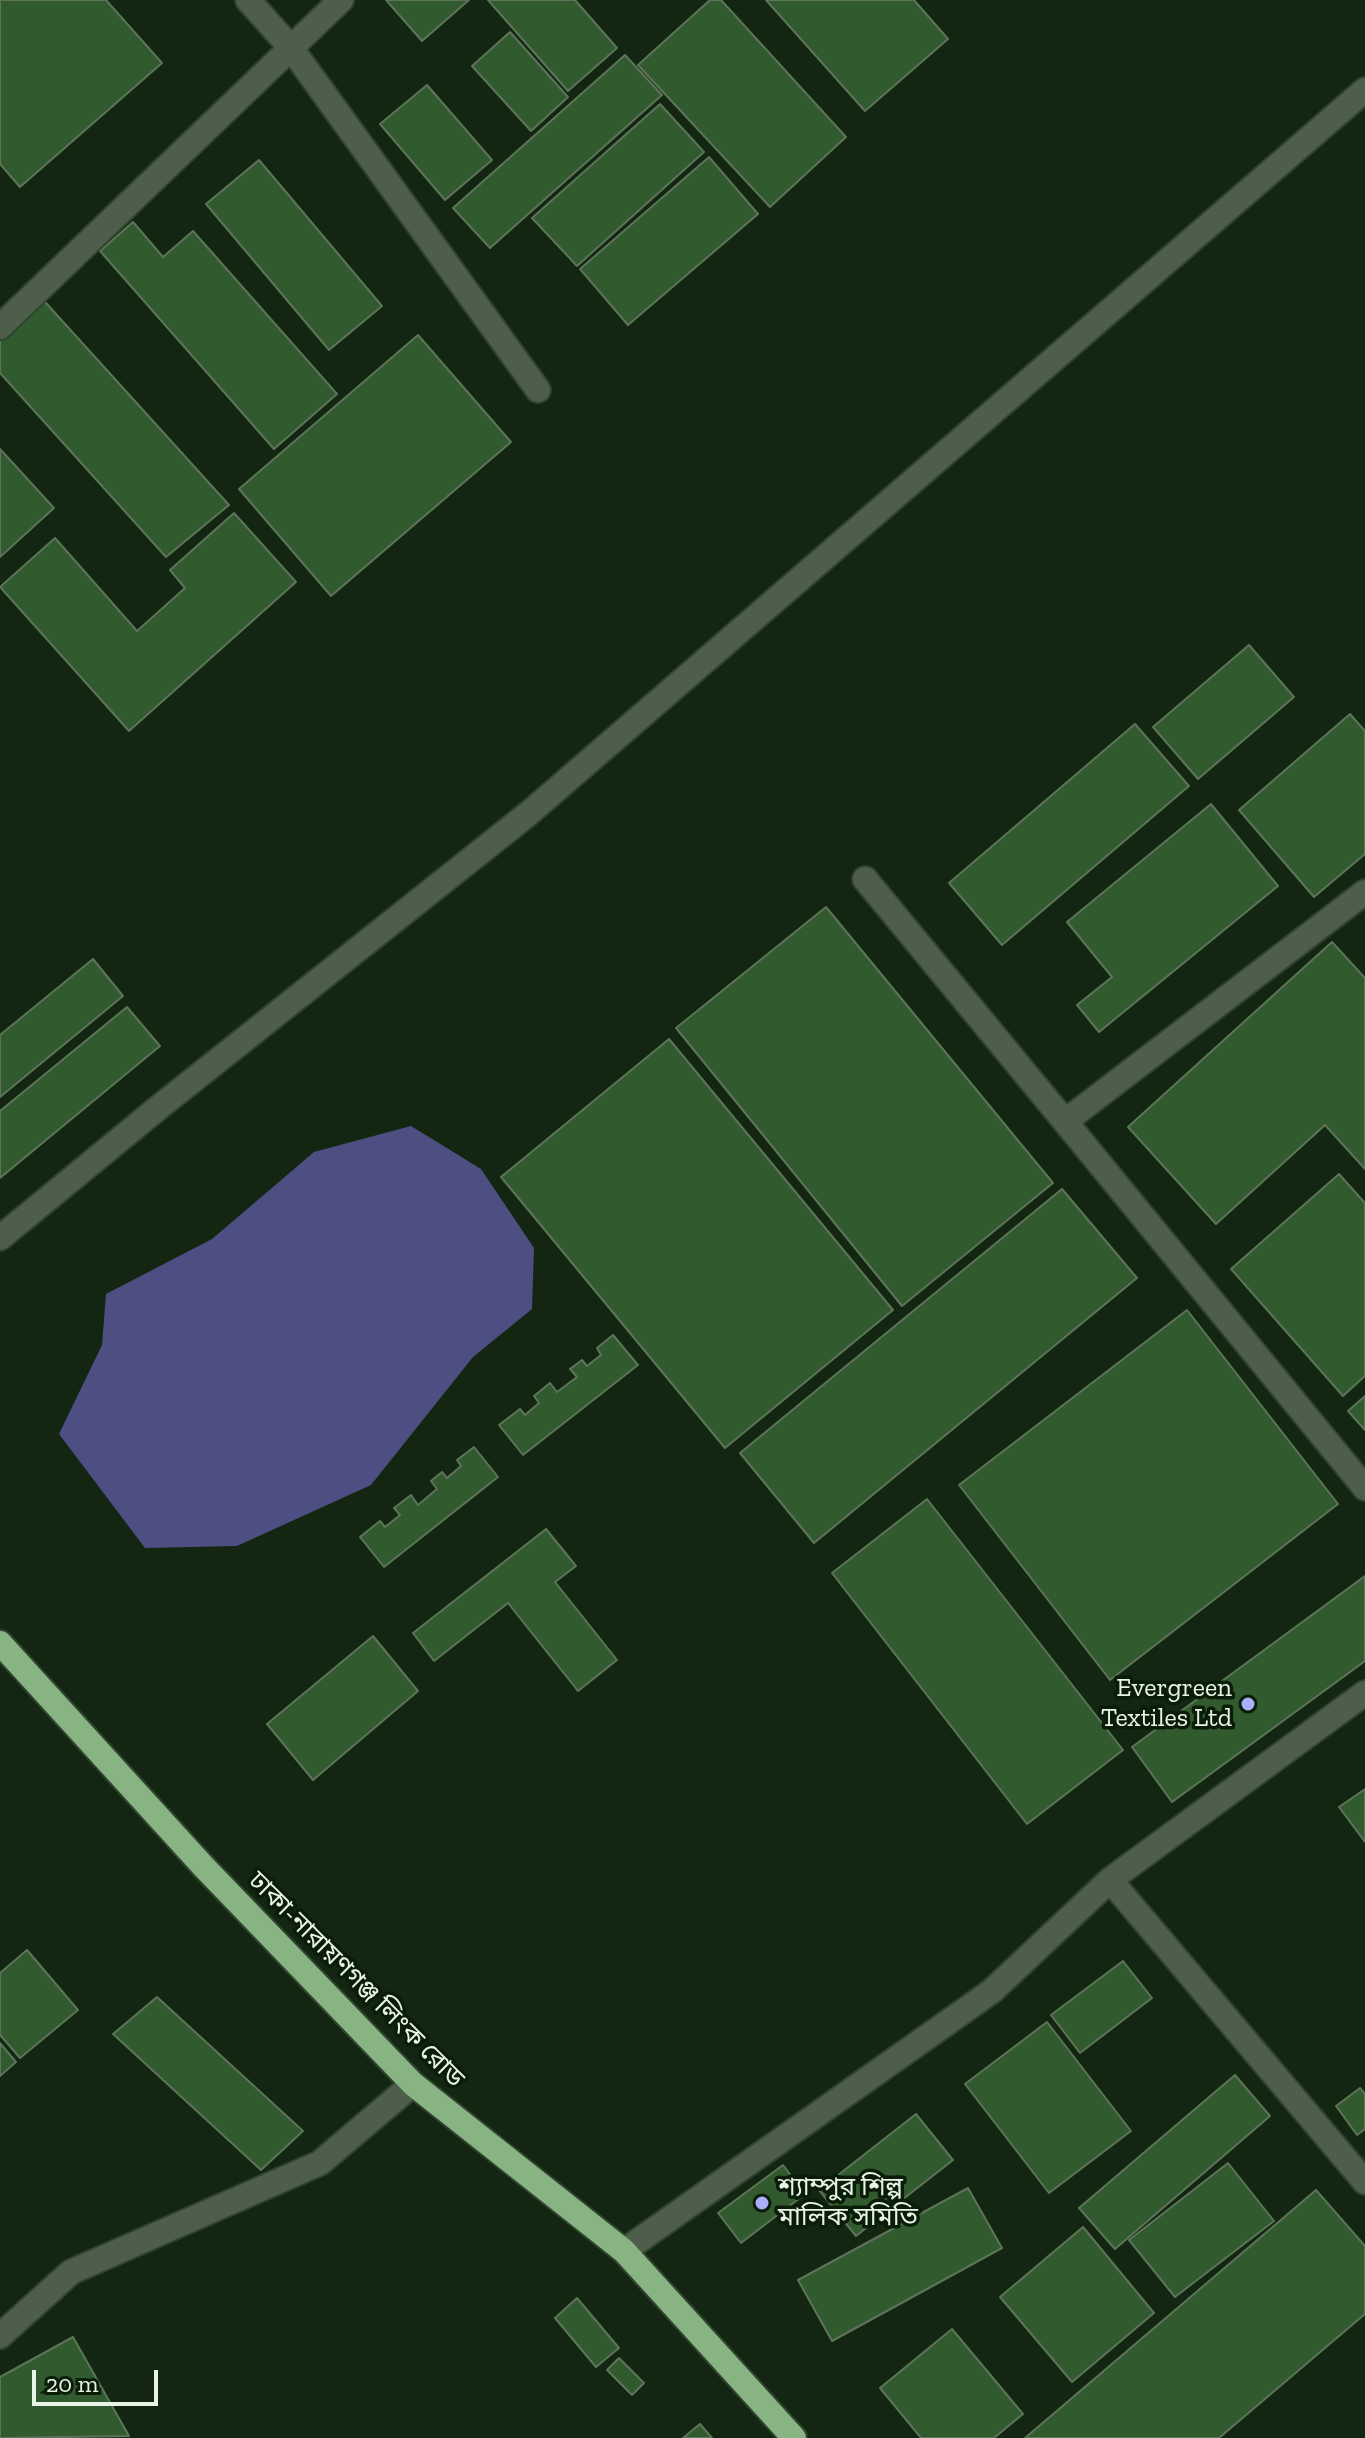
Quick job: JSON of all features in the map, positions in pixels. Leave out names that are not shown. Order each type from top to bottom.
[{"type":"highway","name":"ঢাকা-নারায়ণগঞ্জ লিংক রোড","points":[[0,1643],[203,1866],[413,2084],[624,2251],[794,2438]]},
{"type":"street","points":[[248,0],[291,48],[538,390]]},
{"type":"street","points":[[0,327],[341,0]]},
{"type":"street","points":[[0,1238],[195,1078],[528,814],[1365,90]]},
{"type":"street","points":[[865,879],[1067,1120],[1167,1248],[1365,1488]]},
{"type":"street","points":[[1067,1120],[1365,892]]},
{"type":"street","points":[[624,2251],[992,1991],[1110,1880],[1365,1693]]},
{"type":"street","points":[[1110,1880],[1365,2182]]},
{"type":"street","points":[[0,2336],[71,2272],[320,2163],[413,2084]]},
{"type":"shaded area","points":[[411,1126],[481,1169],[534,1248],[532,1309],[473,1357],[371,1485],[237,1546],[145,1548],[59,1434],[102,1345],[106,1294],[212,1239],[314,1152]]},
{"type":"building","points":[[0,0],[106,0],[162,63],[20,187],[0,164]]},
{"type":"building","points":[[386,0],[469,0],[422,41]]},
{"type":"building","points":[[488,0],[575,0],[617,48],[568,91]]},
{"type":"building","points":[[710,0],[721,0],[846,137],[770,207],[638,65]]},
{"type":"building","points":[[766,0],[914,0],[948,39],[865,111]]},
{"type":"building","points":[[510,32],[568,97],[531,131],[472,66]]},
{"type":"building","points":[[625,55],[662,95],[490,248],[453,208]]},
{"type":"building","points":[[427,85],[492,160],[445,200],[380,124]]},
{"type":"building","points":[[660,104],[704,152],[577,266],[532,218]]},
{"type":"building","points":[[709,157],[758,214],[628,325],[580,269]]},
{"type":"building","points":[[259,160],[382,306],[329,350],[206,204]]},
{"type":"building","points":[[133,222],[163,257],[193,231],[337,394],[274,449],[100,251]]},
{"type":"building","points":[[37,293],[229,505],[166,557],[0,373],[0,328]]},
{"type":"building","points":[[418,335],[511,442],[331,596],[239,489]]},
{"type":"building","points":[[0,449],[54,508],[0,557]]},
{"type":"building","points":[[234,513],[296,582],[129,731],[0,587],[55,538],[137,631],[185,588],[170,570]]},
{"type":"building","points":[[1249,645],[1294,697],[1198,779],[1153,727]]},
{"type":"building","points":[[1350,714],[1365,731],[1365,854],[1314,897],[1239,810]]},
{"type":"building","points":[[1135,724],[1189,786],[1002,945],[949,883]]},
{"type":"building","points":[[1211,804],[1278,886],[1099,1032],[1077,1005],[1112,977],[1067,922]]},
{"type":"building","points":[[826,907],[1053,1183],[902,1306],[676,1028]]},
{"type":"building","points":[[1332,942],[1365,978],[1365,1169],[1325,1125],[1216,1224],[1128,1127]]},
{"type":"building","points":[[93,959],[123,996],[0,1097],[0,1035]]},
{"type":"building","points":[[127,1007],[160,1046],[0,1178],[0,1111]]},
{"type":"building","points":[[669,1039],[893,1310],[725,1448],[501,1177]]},
{"type":"building","points":[[1339,1174],[1365,1203],[1365,1376],[1343,1396],[1231,1269]]},
{"type":"building","points":[[1062,1189],[1137,1278],[814,1543],[740,1453]]},
{"type":"building","points":[[1187,1310],[1338,1504],[1110,1680],[959,1485]]},
{"type":"building","points":[[613,1335],[638,1365],[523,1455],[499,1425],[520,1409],[525,1415],[539,1403],[534,1396],[550,1383],[557,1392],[577,1377],[570,1369],[582,1360],[587,1366],[601,1355],[597,1348]]},
{"type":"building","points":[[1365,1396],[1365,1430],[1348,1411]]},
{"type":"building","points":[[474,1447],[498,1477],[384,1567],[360,1537],[380,1521],[385,1527],[400,1515],[394,1508],[411,1495],[418,1505],[437,1489],[431,1481],[442,1472],[447,1478],[461,1466],[457,1460]]},
{"type":"building","points":[[927,1499],[1123,1750],[1027,1824],[832,1573]]},
{"type":"building","points":[[546,1529],[576,1566],[555,1582],[617,1660],[578,1691],[508,1603],[434,1661],[413,1633]]},
{"type":"building","name":"Evergreen Textiles Ltd","points":[[1365,1576],[1365,1661],[1172,1802],[1132,1747]]},
{"type":"building","points":[[373,1636],[418,1691],[313,1780],[267,1724]]},
{"type":"building","points":[[1365,1789],[1365,1842],[1339,1807]]},
{"type":"building","points":[[27,1950],[78,2010],[20,2058],[0,2035],[0,1973]]},
{"type":"building","points":[[1123,1961],[1152,1998],[1080,2053],[1051,2015]]},
{"type":"building","points":[[157,1997],[303,2131],[261,2170],[113,2034]]},
{"type":"building","points":[[1047,2022],[1131,2131],[1049,2193],[965,2084]]},
{"type":"building","points":[[0,2043],[16,2062],[0,2076]]},
{"type":"building","points":[[1235,2075],[1270,2116],[1115,2249],[1079,2208]]},
{"type":"building","points":[[1360,2088],[1365,2094],[1365,2129],[1357,2135],[1336,2106]]},
{"type":"building","points":[[916,2114],[953,2160],[856,2236],[819,2190]]},
{"type":"building","points":[[1228,2163],[1274,2221],[1175,2297],[1129,2240]]},
{"type":"building","name":"শ্যাম্পুর শিল্প মালিক সমিতি","points":[[783,2165],[805,2194],[741,2243],[718,2213]]},
{"type":"building","points":[[968,2188],[1002,2248],[832,2341],[798,2280]]},
{"type":"building","points":[[1316,2190],[1365,2246],[1365,2314],[1219,2438],[1025,2438]]},
{"type":"building","points":[[1083,2227],[1154,2313],[1072,2382],[1000,2297]]},
{"type":"building","points":[[577,2298],[619,2348],[596,2367],[555,2318]]},
{"type":"building","points":[[952,2329],[1023,2414],[994,2438],[921,2438],[880,2388]]},
{"type":"building","points":[[73,2337],[129,2436],[0,2438],[0,2377]]},
{"type":"building","points":[[619,2358],[644,2383],[632,2395],[607,2370]]},
{"type":"building","points":[[700,2424],[712,2438],[683,2438]]},
{"type":"place","name":"Evergreen Textiles Ltd","points":[[1248,1704]]},
{"type":"place","name":"শ্যাম্পুর শিল্প মালিক সমিতি","points":[[762,2203]]}]
